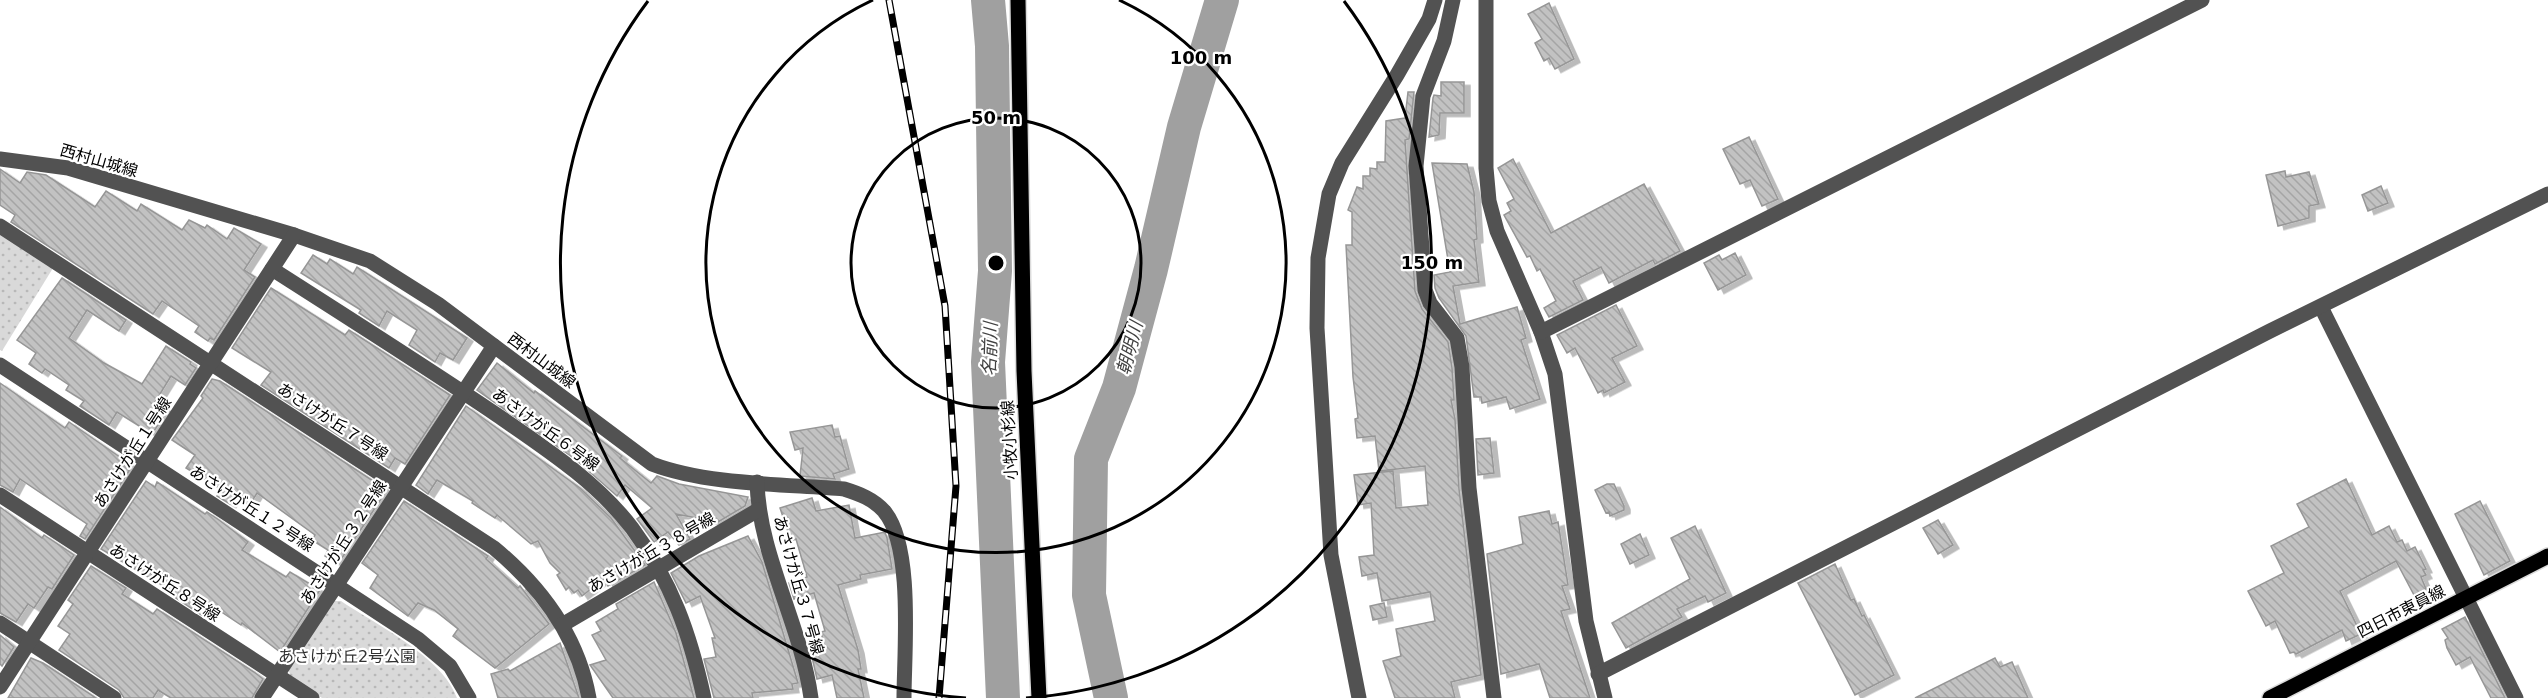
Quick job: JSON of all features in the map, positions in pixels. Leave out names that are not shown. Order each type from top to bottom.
[{"type":"main road","name":"小牧小杉線","points":[[1018,0],[1024,371],[1039,698]]},
{"type":"main road","name":"四日市東員線","points":[[2270,698],[2548,556]]},
{"type":"street","points":[[1359,698],[1331,555],[1317,328],[1318,258],[1329,194],[1342,163],[1429,19],[1435,0]]},
{"type":"street","points":[[1453,0],[1444,41],[1423,96],[1416,166],[1425,290],[1430,303],[1457,338],[1462,367],[1468,488],[1494,698]]},
{"type":"street","points":[[1486,0],[1486,168],[1490,201],[1497,231],[1541,332],[1555,374],[1586,621],[1605,698]]},
{"type":"street","points":[[1541,332],[2202,0]]},
{"type":"street","name":"西村山城線","points":[[0,159],[68,168],[370,261],[402,279],[652,464],[681,474],[706,478],[844,489],[863,495],[886,513],[893,527],[902,560],[904,698]]},
{"type":"street","points":[[1598,674],[2548,194]]},
{"type":"street","name":"あさけが丘７号線","points":[[0,226],[212,363],[505,558],[536,588],[562,625],[581,669],[589,698]]},
{"type":"street","name":"あさけが丘１号線","points":[[0,687],[294,236]]},
{"type":"street","name":"あさけが丘６号線","points":[[272,269],[463,392],[557,456],[589,483],[632,528],[659,568],[691,639],[704,698]]},
{"type":"street","points":[[2321,307],[2516,698]]},
{"type":"street","name":"あさけが丘３２号線","points":[[262,698],[494,346]]},
{"type":"street","name":"あさけが丘１２号線","points":[[0,364],[337,585],[440,656],[459,677],[469,698]]},
{"type":"street","name":"あさけが丘３７号線","points":[[757,482],[758,510],[801,654],[811,698]]},
{"type":"street","name":"あさけが丘８号線","points":[[0,495],[312,698]]},
{"type":"street","name":"あさけが丘３８号線","points":[[562,625],[758,510]]},
{"type":"street","points":[[0,623],[114,698]]},
{"type":"green space","points":[[0,232],[53,268],[2,351],[0,350]]},
{"type":"green space","name":"あさけが丘2号公園","points":[[332,601],[341,601],[423,655],[438,669],[457,698],[322,698],[291,678],[288,668]]},
{"type":"building","points":[[1549,3],[1574,59],[1555,69],[1549,58],[1544,61],[1535,43],[1542,39],[1528,14]]},
{"type":"building","points":[[1441,82],[1464,82],[1464,113],[1440,113],[1439,135],[1429,137],[1433,98],[1434,95],[1441,96]]},
{"type":"building","points":[[1408,92],[1414,92],[1409,139],[1405,140],[1415,291],[1422,309],[1448,342],[1452,368],[1454,400],[1451,400],[1455,419],[1459,489],[1481,675],[1451,682],[1455,698],[1395,698],[1383,661],[1401,656],[1396,629],[1435,621],[1430,592],[1382,601],[1377,573],[1362,576],[1359,557],[1374,555],[1371,503],[1358,505],[1354,475],[1393,471],[1396,508],[1428,505],[1425,466],[1379,471],[1375,436],[1357,438],[1355,419],[1358,418],[1353,377],[1346,245],[1352,245],[1352,212],[1348,210],[1357,187],[1363,189],[1363,176],[1370,176],[1370,168],[1377,169],[1377,162],[1385,162],[1386,121],[1405,118]]},
{"type":"building","points":[[1749,137],[1778,199],[1762,206],[1750,180],[1740,184],[1723,149]]},
{"type":"building","points":[[1513,159],[1551,233],[1644,184],[1680,251],[1655,264],[1653,260],[1609,283],[1601,267],[1573,281],[1583,300],[1549,317],[1544,308],[1556,301],[1540,269],[1537,271],[1530,256],[1527,257],[1504,215],[1511,211],[1507,203],[1514,199],[1498,168]]},
{"type":"building","points":[[1432,163],[1467,164],[1474,192],[1477,239],[1474,240],[1479,282],[1453,286],[1460,324],[1517,307],[1526,338],[1521,340],[1540,399],[1510,409],[1506,397],[1482,403],[1481,397],[1474,397],[1466,336],[1439,298],[1435,288],[1434,275],[1450,272]]},
{"type":"building","points":[[0,169],[20,183],[27,172],[46,175],[95,207],[106,191],[137,211],[141,204],[182,230],[189,220],[205,228],[207,225],[227,239],[234,228],[261,244],[244,270],[255,277],[214,340],[210,338],[208,341],[195,332],[199,326],[162,301],[153,314],[11,222],[15,215],[0,205]]},
{"type":"building","points":[[2285,171],[2286,177],[2309,172],[2319,204],[2309,206],[2309,218],[2278,226],[2266,175]]},
{"type":"building","points":[[2381,186],[2388,203],[2368,211],[2362,195]]},
{"type":"building","points":[[1735,253],[1746,275],[1718,290],[1704,263],[1719,255],[1722,260]]},
{"type":"building","points":[[313,255],[327,264],[330,259],[353,274],[357,267],[467,338],[453,360],[440,353],[435,362],[409,345],[417,330],[387,311],[379,326],[359,313],[361,310],[301,273]]},
{"type":"building","points":[[62,278],[126,320],[119,331],[87,310],[69,338],[104,363],[142,384],[166,346],[191,362],[190,364],[196,368],[185,385],[171,376],[155,402],[168,410],[152,434],[117,412],[109,425],[80,406],[84,401],[66,390],[69,385],[45,369],[42,373],[29,364],[36,353],[17,340]]},
{"type":"building","points":[[271,288],[345,335],[349,330],[450,395],[405,464],[395,458],[389,468],[261,385],[271,372],[232,348]]},
{"type":"building","points":[[1616,305],[1637,346],[1612,358],[1625,382],[1604,393],[1603,390],[1598,393],[1575,348],[1567,353],[1557,335]]},
{"type":"building","points":[[497,363],[534,393],[535,391],[622,456],[620,458],[651,483],[657,476],[679,484],[748,497],[745,506],[718,522],[676,514],[690,539],[679,545],[668,532],[654,542],[637,519],[652,508],[625,485],[617,496],[575,459],[477,390]]},
{"type":"building","points":[[212,379],[220,381],[387,490],[338,564],[325,556],[328,550],[312,540],[315,535],[257,493],[249,506],[235,496],[230,504],[217,496],[221,489],[186,468],[195,455],[172,440],[203,398],[201,396]]},
{"type":"building","points":[[0,383],[65,428],[69,422],[130,464],[129,471],[85,539],[80,536],[87,524],[20,479],[13,492],[0,485]]},
{"type":"building","points":[[466,406],[580,488],[611,518],[645,565],[608,586],[605,578],[582,596],[578,590],[574,593],[569,587],[566,590],[557,575],[560,573],[550,563],[538,541],[531,544],[497,515],[495,518],[472,503],[473,501],[437,480],[428,494],[416,485]]},
{"type":"building","points":[[832,425],[835,437],[840,436],[849,469],[833,474],[835,479],[800,476],[803,448],[795,450],[790,432]]},
{"type":"building","points":[[1490,438],[1494,473],[1478,475],[1476,439]]},
{"type":"building","points":[[2346,479],[2372,535],[2389,526],[2397,542],[2402,540],[2407,551],[2415,547],[2426,569],[2423,570],[2426,575],[2421,577],[2426,589],[2414,595],[2396,561],[2340,591],[2361,634],[2346,641],[2342,630],[2296,654],[2290,653],[2275,621],[2266,626],[2248,591],[2284,573],[2271,546],[2309,527],[2297,504]]},
{"type":"building","points":[[146,481],[155,487],[157,482],[205,514],[207,512],[219,520],[248,542],[242,550],[286,577],[290,572],[320,590],[280,652],[242,623],[241,625],[214,607],[206,618],[167,592],[169,589],[101,549]]},
{"type":"building","points":[[1607,484],[1614,484],[1624,506],[1624,510],[1610,516],[1609,512],[1606,513],[1595,490]]},
{"type":"building","points":[[812,498],[816,511],[849,505],[855,538],[885,532],[887,538],[892,569],[860,575],[861,579],[838,585],[858,650],[861,669],[858,669],[864,698],[837,698],[832,675],[817,679],[809,644],[823,640],[821,632],[825,631],[814,593],[794,599],[789,583],[807,577],[796,539],[793,540],[789,535],[780,508]]},
{"type":"building","points":[[404,501],[488,556],[486,559],[518,588],[520,586],[549,624],[495,668],[453,636],[458,629],[434,610],[418,603],[408,616],[370,588],[378,575],[362,563]]},
{"type":"building","points":[[2480,501],[2510,561],[2484,575],[2455,514]]},
{"type":"building","points":[[0,507],[42,538],[44,535],[74,555],[52,589],[48,587],[34,608],[28,604],[16,622],[0,613]]},
{"type":"building","points":[[1549,511],[1552,524],[1558,522],[1568,585],[1562,586],[1570,609],[1561,611],[1590,698],[1550,698],[1539,664],[1501,674],[1487,554],[1523,544],[1519,517]]},
{"type":"building","points":[[1938,520],[1953,545],[1938,554],[1923,528]]},
{"type":"building","points":[[1695,526],[1726,593],[1708,602],[1705,596],[1677,609],[1682,617],[1626,648],[1612,623],[1690,579],[1671,538]]},
{"type":"building","points":[[1640,534],[1649,555],[1630,564],[1621,544]]},
{"type":"building","points":[[748,536],[762,562],[798,683],[792,684],[793,689],[752,693],[753,698],[714,698],[704,659],[716,657],[712,638],[715,638],[700,596],[686,603],[671,573],[699,556]]},
{"type":"building","points":[[1835,564],[1851,600],[1854,599],[1862,616],[1864,615],[1894,675],[1855,695],[1798,583]]},
{"type":"building","points":[[91,566],[126,588],[122,594],[153,614],[157,609],[263,679],[252,698],[171,698],[158,690],[153,698],[124,698],[119,690],[59,650],[70,634],[58,626],[73,604],[68,600]]},
{"type":"building","points":[[654,582],[676,633],[694,698],[613,698],[590,665],[606,660],[592,635],[601,631],[596,622],[618,609],[616,604]]},
{"type":"building","points":[[1384,603],[1387,617],[1373,620],[1370,606]]},
{"type":"building","points":[[2465,617],[2505,698],[2491,698],[2470,657],[2456,665],[2447,648],[2445,640],[2448,638],[2442,629]]},
{"type":"building","points":[[0,635],[14,647],[2,666],[0,664]]},
{"type":"building","points":[[560,643],[579,698],[498,698],[491,674],[508,669],[510,671]]},
{"type":"building","points":[[31,658],[43,663],[96,698],[8,698]]},
{"type":"building","points":[[1995,658],[2000,667],[2012,662],[2028,698],[1915,698]]},
{"type":"waterway","name":"名前川","points":[[988,0],[992,46],[995,271],[988,362],[1003,698]]},
{"type":"waterway","name":"朝明川","points":[[1111,698],[1089,595],[1091,459],[1119,388],[1151,269],[1184,127],[1222,0]]},
{"type":"railway","points":[[889,0],[945,306],[956,486],[939,698]]}]
